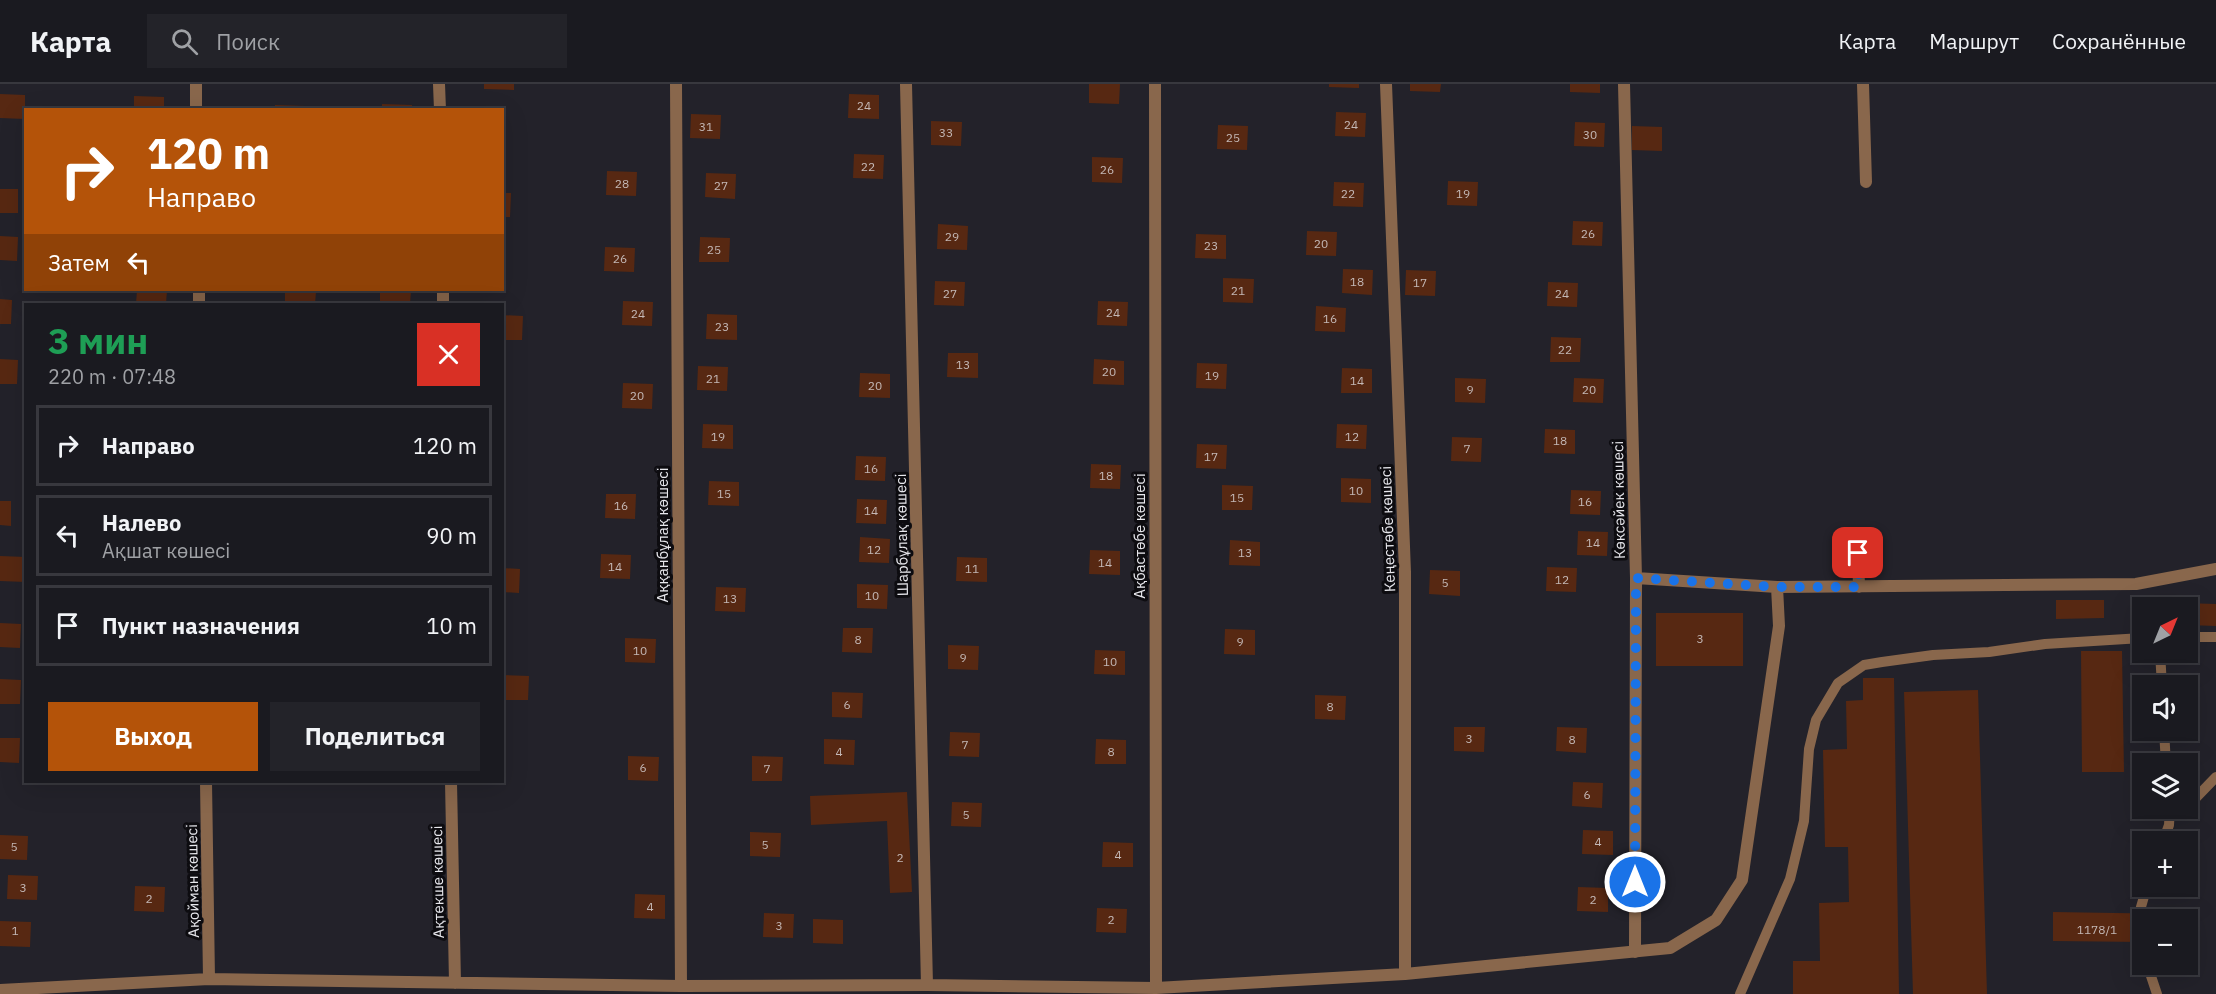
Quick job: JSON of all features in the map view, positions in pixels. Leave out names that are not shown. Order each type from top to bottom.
[{"type":"street","points":[[196,84],[196,108]]},
{"type":"street","points":[[439,84],[440,108]]},
{"type":"street","name":"Аққанбұлақ көшесі","points":[[676,84],[681,986]]},
{"type":"street","name":"Шарбұлақ көшесі","points":[[906,84],[927,985]]},
{"type":"street","name":"Ақбастөбе көшесі","points":[[1155,84],[1156,988]]},
{"type":"street","name":"Кеңестөбе көшесі","points":[[1386,84],[1405,572],[1405,974]]},
{"type":"street","name":"Көксәйек көшесі","points":[[1624,84],[1636,578],[1635,952]]},
{"type":"street","points":[[1863,84],[1866,182]]},
{"type":"street","points":[[1858,553],[1859,587]]},
{"type":"street","points":[[1636,578],[1777,587],[2136,584],[2216,569]]},
{"type":"street","points":[[0,990],[209,979],[681,986],[927,985],[1156,988],[1405,974],[1670,948],[1716,920],[1742,880],[1779,626],[1777,587]]},
{"type":"street","name":"Ақойман көшесі","points":[[206,783],[209,979]]},
{"type":"street","name":"Ақтекше көшесі","points":[[451,783],[455,982]]},
{"type":"lane","points":[[2198,637],[2216,637]]},
{"type":"lane","points":[[1740,994],[1791,879],[1804,821],[1809,749],[1816,720],[1838,683],[1864,665],[1882,662],[1932,655],[1989,652],[2045,644],[2132,639]]},
{"type":"lane","points":[[2198,796],[2216,777]]},
{"type":"lane","points":[[2167,831],[2169,819]]},
{"type":"lane","points":[[2169,825],[2175,819]]},
{"type":"lane","points":[[2151,975],[2157,994]]},
{"type":"building","points":[[484,84],[514,84],[514,90],[484,89]]},
{"type":"building","points":[[1089,84],[1120,84],[1119,104],[1089,103]]},
{"type":"building","points":[[1329,84],[1359,84],[1359,88],[1329,87]]},
{"type":"building","points":[[1410,84],[1441,84],[1440,92],[1410,91]]},
{"type":"building","points":[[1570,84],[1600,84],[1600,93],[1570,92]]},
{"type":"building","points":[[0,94],[25,95],[24,119],[0,118]]},
{"type":"building","points":[[849,94],[879,95],[879,119],[848,118]]},
{"type":"building","points":[[134,96],[164,97],[164,108],[134,108]]},
{"type":"building","points":[[382,104],[412,105],[412,108],[382,108]]},
{"type":"building","points":[[275,105],[306,106],[306,108],[275,108]]},
{"type":"building","points":[[1336,112],[1366,113],[1365,137],[1335,136]]},
{"type":"building","points":[[691,114],[721,115],[720,139],[690,138]]},
{"type":"building","points":[[931,121],[962,122],[961,146],[931,145]]},
{"type":"building","points":[[1575,122],[1605,123],[1604,147],[1574,146]]},
{"type":"building","points":[[1218,125],[1248,126],[1247,150],[1217,149]]},
{"type":"building","points":[[1632,126],[1662,127],[1662,151],[1632,150]]},
{"type":"building","points":[[854,154],[884,155],[883,179],[853,178]]},
{"type":"building","points":[[1092,157],[1123,158],[1122,183],[1092,182]]},
{"type":"building","points":[[607,171],[637,172],[636,196],[606,195]]},
{"type":"building","points":[[706,173],[736,174],[735,199],[705,197]]},
{"type":"building","points":[[1448,181],[1478,182],[1477,206],[1447,205]]},
{"type":"building","points":[[1334,182],[1364,183],[1363,207],[1333,206]]},
{"type":"building","points":[[0,189],[18,189],[18,213],[0,213]]},
{"type":"building","points":[[504,193],[511,193],[510,217],[504,217]]},
{"type":"building","points":[[1573,221],[1603,222],[1602,246],[1572,245]]},
{"type":"building","points":[[938,224],[968,226],[967,250],[937,249]]},
{"type":"building","points":[[1307,231],[1337,232],[1336,256],[1306,255]]},
{"type":"building","points":[[1196,234],[1226,235],[1226,259],[1195,258]]},
{"type":"building","points":[[0,236],[18,237],[17,261],[0,260]]},
{"type":"building","points":[[700,237],[730,238],[729,262],[699,262]]},
{"type":"building","points":[[605,247],[635,248],[634,272],[604,271]]},
{"type":"building","points":[[1343,269],[1373,270],[1372,295],[1342,293]]},
{"type":"building","points":[[1406,270],[1436,271],[1435,296],[1405,295]]},
{"type":"building","points":[[1223,278],[1254,279],[1253,303],[1223,302]]},
{"type":"building","points":[[935,281],[965,282],[964,306],[934,305]]},
{"type":"building","points":[[1548,282],[1578,283],[1577,307],[1547,306]]},
{"type":"building","points":[[137,291],[167,291],[166,303],[136,303]]},
{"type":"building","points":[[285,291],[316,292],[315,303],[285,303]]},
{"type":"building","points":[[380,291],[411,291],[410,303],[380,303]]},
{"type":"building","points":[[0,299],[12,300],[11,324],[0,324]]},
{"type":"building","points":[[623,301],[653,302],[652,326],[622,325]]},
{"type":"building","points":[[1098,301],[1128,302],[1127,326],[1097,325]]},
{"type":"building","points":[[1316,306],[1346,308],[1345,332],[1315,331]]},
{"type":"building","points":[[707,314],[737,315],[737,340],[706,339]]},
{"type":"building","points":[[504,315],[523,316],[522,340],[504,340]]},
{"type":"building","points":[[1551,337],[1581,338],[1580,362],[1550,362]]},
{"type":"building","points":[[948,353],[978,353],[978,378],[947,377]]},
{"type":"building","points":[[0,359],[18,360],[17,384],[0,384]]},
{"type":"building","points":[[1094,359],[1124,361],[1124,385],[1093,384]]},
{"type":"building","points":[[1197,363],[1227,364],[1226,389],[1196,388]]},
{"type":"building","points":[[698,366],[728,367],[727,391],[697,390]]},
{"type":"building","points":[[1342,368],[1372,369],[1372,393],[1341,393]]},
{"type":"building","points":[[860,373],[890,374],[890,398],[859,397]]},
{"type":"building","points":[[1455,378],[1486,379],[1485,403],[1455,402]]},
{"type":"building","points":[[1574,378],[1604,379],[1603,403],[1573,402]]},
{"type":"building","points":[[623,383],[653,384],[652,409],[622,408]]},
{"type":"building","points":[[703,424],[733,425],[733,449],[702,448]]},
{"type":"building","points":[[1337,424],[1367,425],[1366,449],[1336,448]]},
{"type":"building","points":[[1545,429],[1575,430],[1575,454],[1544,453]]},
{"type":"building","points":[[1452,437],[1482,438],[1481,462],[1451,461]]},
{"type":"building","points":[[1197,444],[1227,445],[1226,469],[1196,468]]},
{"type":"building","points":[[856,456],[886,457],[885,481],[855,480]]},
{"type":"building","points":[[1091,464],[1121,465],[1120,489],[1090,488]]},
{"type":"building","points":[[1341,478],[1371,479],[1371,503],[1341,502]]},
{"type":"building","points":[[709,481],[739,482],[739,506],[708,505]]},
{"type":"building","points":[[1222,485],[1253,486],[1252,510],[1222,510]]},
{"type":"building","points":[[1571,490],[1601,491],[1600,515],[1570,514]]},
{"type":"building","points":[[606,494],[636,494],[635,519],[605,518]]},
{"type":"building","points":[[857,499],[887,500],[886,524],[856,523]]},
{"type":"building","points":[[0,501],[11,501],[11,526],[0,525]]},
{"type":"building","points":[[1578,531],[1608,532],[1607,556],[1577,555]]},
{"type":"building","points":[[860,537],[890,539],[889,563],[859,562]]},
{"type":"building","points":[[1230,540],[1260,542],[1260,566],[1229,565]]},
{"type":"building","points":[[1090,550],[1120,551],[1120,575],[1089,574]]},
{"type":"building","points":[[601,554],[631,555],[630,579],[600,578]]},
{"type":"building","points":[[0,556],[24,557],[24,582],[0,581]]},
{"type":"building","points":[[957,557],[987,558],[987,582],[956,581]]},
{"type":"building","points":[[1547,567],[1577,568],[1576,592],[1546,591]]},
{"type":"building","points":[[504,568],[520,569],[519,593],[504,592]]},
{"type":"building","points":[[1430,570],[1460,571],[1460,596],[1429,594]]},
{"type":"building","points":[[857,584],[888,585],[887,609],[857,608]]},
{"type":"building","points":[[716,587],[746,588],[745,612],[715,611]]},
{"type":"building","points":[[2056,600],[2104,600],[2104,618],[2056,619]]},
{"type":"building","points":[[2198,603],[2216,604],[2216,626],[2198,625]]},
{"type":"building","points":[[1656,613],[1743,613],[1743,666],[1656,666]]},
{"type":"building","points":[[0,623],[21,624],[20,648],[0,647]]},
{"type":"building","points":[[843,628],[873,628],[872,653],[842,652]]},
{"type":"building","points":[[1225,629],[1255,630],[1255,655],[1224,654]]},
{"type":"building","points":[[625,638],[656,639],[655,663],[625,662]]},
{"type":"building","points":[[948,645],[979,646],[978,670],[948,669]]},
{"type":"building","points":[[1095,650],[1125,651],[1125,675],[1094,674]]},
{"type":"building","points":[[2081,651],[2122,651],[2124,772],[2082,772]]},
{"type":"building","points":[[504,675],[529,676],[528,700],[504,700]]},
{"type":"building","points":[[1863,678],[1894,678],[1899,994],[1793,994],[1793,961],[1820,961],[1819,903],[1849,902],[1848,847],[1825,847],[1823,750],[1847,749],[1846,701],[1863,700]]},
{"type":"building","points":[[0,679],[21,680],[20,704],[0,704]]},
{"type":"building","points":[[1978,690],[1987,994],[1913,994],[1904,692]]},
{"type":"building","points":[[832,692],[863,693],[862,718],[832,717]]},
{"type":"building","points":[[1315,695],[1346,696],[1345,720],[1315,719]]},
{"type":"building","points":[[1454,727],[1485,727],[1484,752],[1454,751]]},
{"type":"building","points":[[1557,727],[1587,728],[1586,753],[1556,751]]},
{"type":"building","points":[[950,732],[980,733],[979,757],[949,756]]},
{"type":"building","points":[[0,738],[20,738],[19,763],[0,762]]},
{"type":"building","points":[[824,739],[855,740],[854,765],[824,764]]},
{"type":"building","points":[[1096,739],[1126,740],[1126,764],[1095,764]]},
{"type":"building","points":[[628,756],[659,757],[658,781],[628,780]]},
{"type":"building","points":[[752,756],[783,757],[782,781],[752,781]]},
{"type":"building","points":[[1573,782],[1603,783],[1602,808],[1572,806]]},
{"type":"building","points":[[907,792],[912,892],[890,893],[887,821],[811,825],[810,796]]},
{"type":"building","points":[[952,802],[982,803],[981,827],[951,826]]},
{"type":"building","points":[[1583,830],[1613,831],[1613,855],[1582,854]]},
{"type":"building","points":[[750,832],[781,833],[780,857],[750,856]]},
{"type":"building","points":[[0,835],[28,836],[27,860],[0,859]]},
{"type":"building","points":[[1103,842],[1133,843],[1133,867],[1102,867]]},
{"type":"building","points":[[8,875],[38,876],[37,900],[7,899]]},
{"type":"building","points":[[135,886],[165,887],[164,912],[134,911]]},
{"type":"building","points":[[1578,887],[1608,888],[1608,912],[1577,911]]},
{"type":"building","points":[[635,894],[665,895],[665,919],[634,918]]},
{"type":"building","points":[[1097,908],[1127,909],[1126,933],[1096,932]]},
{"type":"building","points":[[2053,912],[2132,913],[2132,942],[2053,941]]},
{"type":"building","points":[[764,913],[794,914],[793,938],[763,937]]},
{"type":"building","points":[[813,919],[843,920],[843,944],[813,943]]},
{"type":"building","points":[[0,921],[31,922],[30,947],[0,946]]},
{"type":"route","points":[[1635,882],[1636,578],[1777,587],[1859,587],[1858,553]]}]
